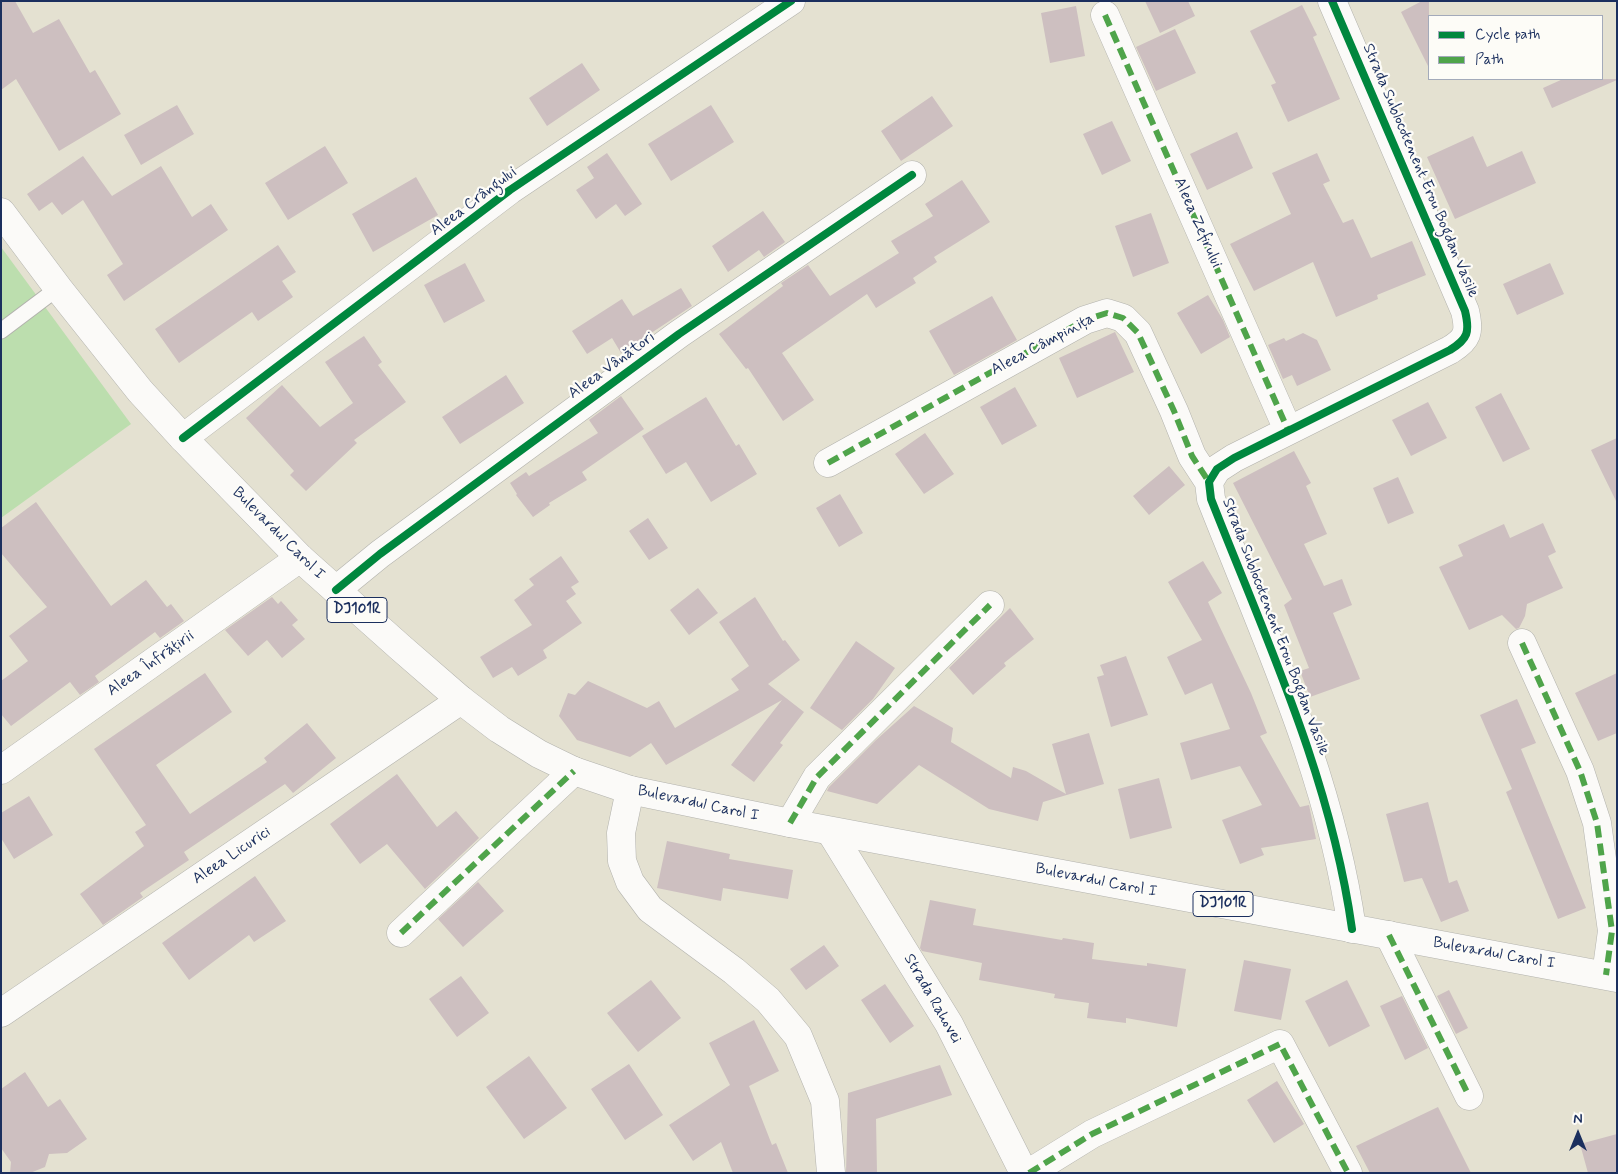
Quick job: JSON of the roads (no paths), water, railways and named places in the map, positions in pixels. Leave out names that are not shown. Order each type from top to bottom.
[{"type":"street","name":"Aleea Crângului","points":[[183,438],[510,190],[791,1]]},
{"type":"street","name":"Strada Sublocotenent Erou Bogdan Vasile","points":[[1332,1],[1465,311],[1467,333],[1461,343],[1450,350],[1234,458],[1217,470],[1209,482],[1210,499],[1300,723],[1314,766],[1326,804],[1341,867],[1352,929]]},
{"type":"street","name":"Aleea Zefirului","points":[[1105,15],[1288,430]]},
{"type":"street","name":"Aleea Vânători","points":[[336,590],[380,554],[679,334],[912,175]]},
{"type":"street","name":"Bulevardul Carol I","points":[[1,212],[58,288],[140,391],[300,558],[461,700],[499,729],[539,754],[574,771],[630,790],[830,831],[1611,976]]},
{"type":"street","name":"Aleea Câmpinița","points":[[828,463],[1085,320],[1107,314],[1123,318],[1138,333],[1192,456],[1209,482]]},
{"type":"street","name":"Aleea Înfrățirii","points":[[1,770],[300,558]]},
{"type":"street","points":[[790,823],[817,778],[990,605]]},
{"type":"street","points":[[1522,643],[1580,771],[1597,823],[1612,931],[1611,976]]},
{"type":"street","name":"Aleea Licurici","points":[[1,1012],[461,700]]},
{"type":"street","points":[[401,933],[574,771]]},
{"type":"street","points":[[630,790],[621,833],[622,861],[630,882],[650,909],[734,971],[768,1000],[798,1036],[825,1101],[830,1173]]},
{"type":"street","name":"Strada Rahovei","points":[[830,831],[949,1024],[1024,1173]]},
{"type":"street","points":[[1389,935],[1469,1096]]},
{"type":"street","points":[[1029,1173],[1092,1134],[1280,1044],[1348,1173]]},
{"type":"lane","points":[[1,331],[58,288]]}]
